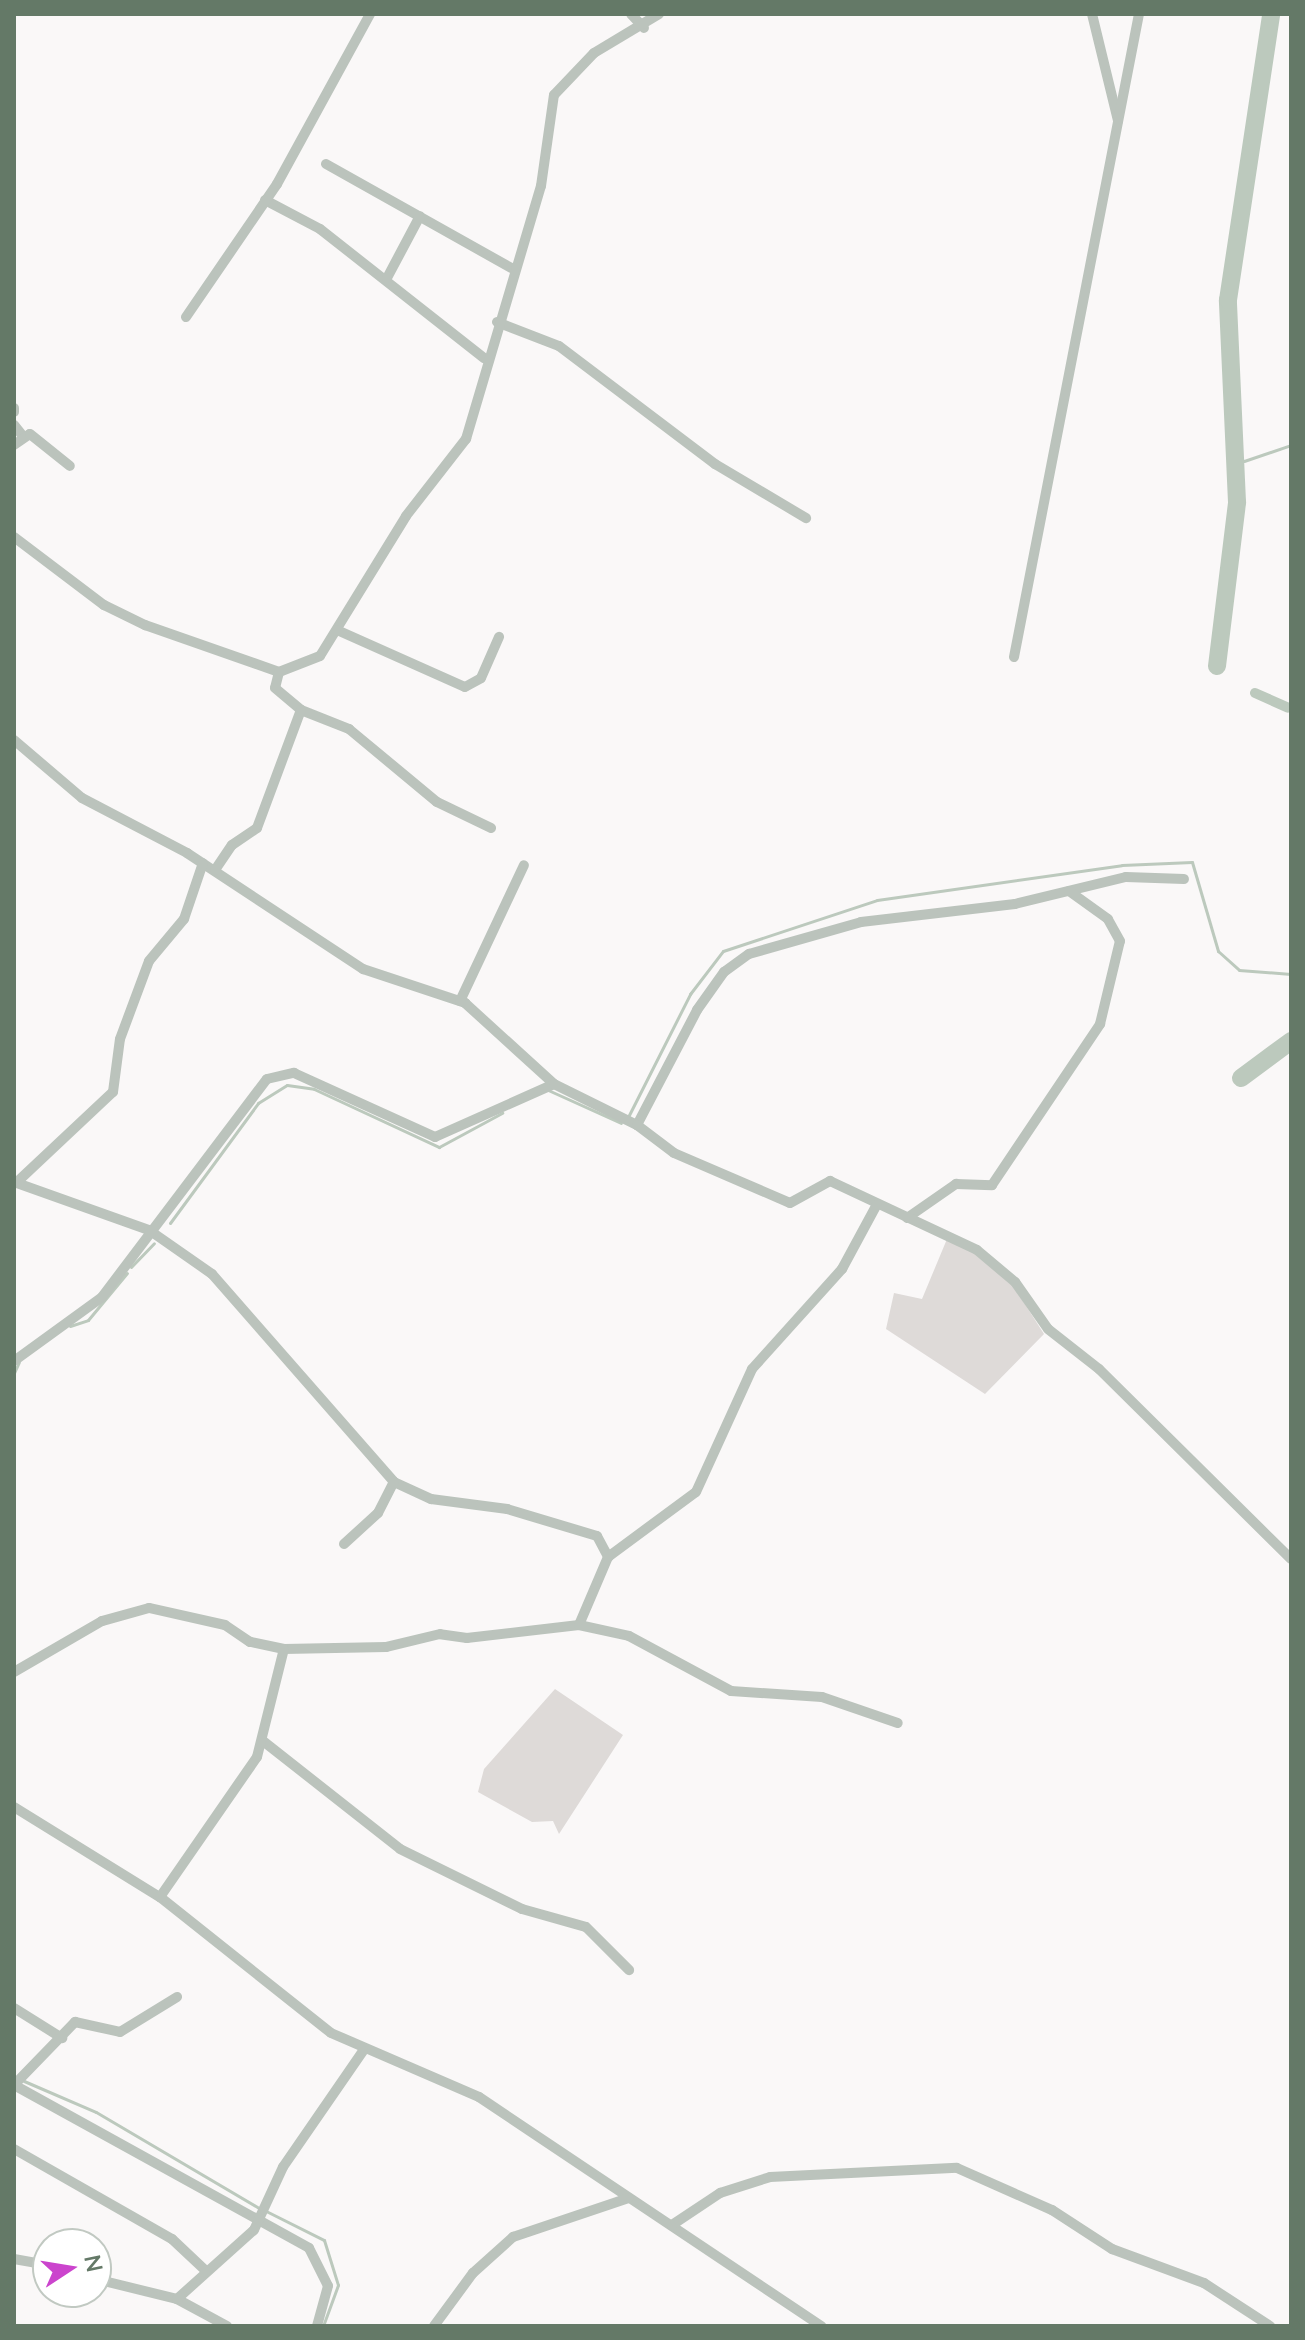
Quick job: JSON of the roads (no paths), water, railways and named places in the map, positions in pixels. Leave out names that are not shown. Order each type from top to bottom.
[{"type":"street","points":[[186,317],[265,200],[370,14]]},
{"type":"street","points":[[631,14],[644,28]]},
{"type":"street","points":[[14,537],[104,605],[279,672],[320,656],[406,516],[458,454],[484,358],[541,186],[554,95],[594,53],[644,28],[659,14]]},
{"type":"street","points":[[1092,14],[1119,127]]},
{"type":"street","points":[[1014,657],[1139,14]]},
{"type":"street","points":[[326,164],[513,269]]},
{"type":"street","points":[[265,200],[387,278],[460,346],[484,358]]},
{"type":"street","points":[[387,278],[420,216]]},
{"type":"street","points":[[497,322],[559,346],[715,464],[806,518]]},
{"type":"street","points":[[14,425],[22,435],[70,466]]},
{"type":"street","points":[[14,445],[22,435]]},
{"type":"street","points":[[337,630],[465,687],[481,678],[499,637]]},
{"type":"street","points":[[279,672],[275,688],[301,710],[349,729],[437,802],[491,828]]},
{"type":"street","points":[[215,870],[232,845],[257,828],[301,710]]},
{"type":"street","points":[[14,740],[82,798],[215,870],[363,969],[460,1001],[554,1084],[637,1125],[674,1153],[790,1203],[825,1180],[977,1250],[1015,1282],[1048,1329],[1099,1369],[1291,1559]]},
{"type":"street","points":[[203,863],[184,919],[149,961],[120,1039],[113,1092],[15,1183],[149,1230],[212,1274],[394,1482],[431,1499],[507,1509],[597,1536],[608,1557]]},
{"type":"street","points":[[460,1001],[524,865]]},
{"type":"street","points":[[637,1125],[697,1010],[743,957],[861,922],[1069,891],[1126,877],[1184,879]]},
{"type":"street","points":[[907,1218],[956,1184],[992,1185],[1100,1024],[1122,950],[1108,919],[1069,891]]},
{"type":"street","points":[[14,1361],[52,1327],[83,1317],[249,1094],[281,1074],[313,1080],[435,1137],[554,1084]]},
{"type":"street","points":[[579,1625],[608,1557],[696,1492],[759,1358],[842,1269],[876,1206]]},
{"type":"street","points":[[344,1544],[378,1513],[394,1482]]},
{"type":"street","points":[[14,1672],[102,1621],[149,1608],[225,1625],[250,1642],[284,1649],[386,1647],[440,1634],[467,1638],[579,1625],[629,1636],[731,1691],[822,1697],[898,1723]]},
{"type":"street","points":[[160,1897],[241,1787],[263,1741],[284,1649]]},
{"type":"street","points":[[263,1741],[400,1849],[514,1906],[586,1927],[629,1970]]},
{"type":"street","points":[[14,1807],[160,1897],[285,2002],[363,2051],[479,2097],[821,2326]]},
{"type":"street","points":[[177,1997],[135,2028],[111,2033],[80,2020],[16,2081],[264,2214],[322,2264],[328,2286],[317,2326]]},
{"type":"street","points":[[14,2008],[62,2038]]},
{"type":"street","points":[[177,2299],[264,2214],[283,2167],[363,2051]]},
{"type":"street","points":[[14,2149],[172,2239],[205,2270]]},
{"type":"street","points":[[672,2225],[720,2193],[770,2177],[957,2168],[1052,2210],[1112,2249],[1204,2283],[1270,2326]]},
{"type":"street","points":[[434,2326],[473,2273],[513,2237],[629,2198]]},
{"type":"street","points":[[112,2283],[177,2299],[227,2326]]},
{"type":"waterway","points":[[1217,666],[1237,502],[1228,300],[1271,14]]},
{"type":"waterway","points":[[1232,455],[1244,461],[1291,445]]},
{"type":"waterway","points":[[1255,693],[1288,708]]},
{"type":"waterway","points":[[629,1115],[690,994],[723,951],[877,900],[1122,865],[1192,862],[1218,951],[1239,970],[1291,974]]},
{"type":"waterway","points":[[1241,1078],[1291,1041]]},
{"type":"waterway","points":[[170,1223],[258,1103],[287,1085],[314,1089],[439,1147],[502,1113]]},
{"type":"waterway","points":[[548,1090],[621,1123]]},
{"type":"waterway","points":[[131,1267],[154,1243]]},
{"type":"waterway","points":[[70,1326],[88,1320],[127,1273]]},
{"type":"waterway","points":[[14,1373],[19,1362]]},
{"type":"waterway","points":[[24,2081],[96,2112],[259,2208]]},
{"type":"waterway","points":[[266,2211],[324,2240],[338,2285],[323,2326]]}]
